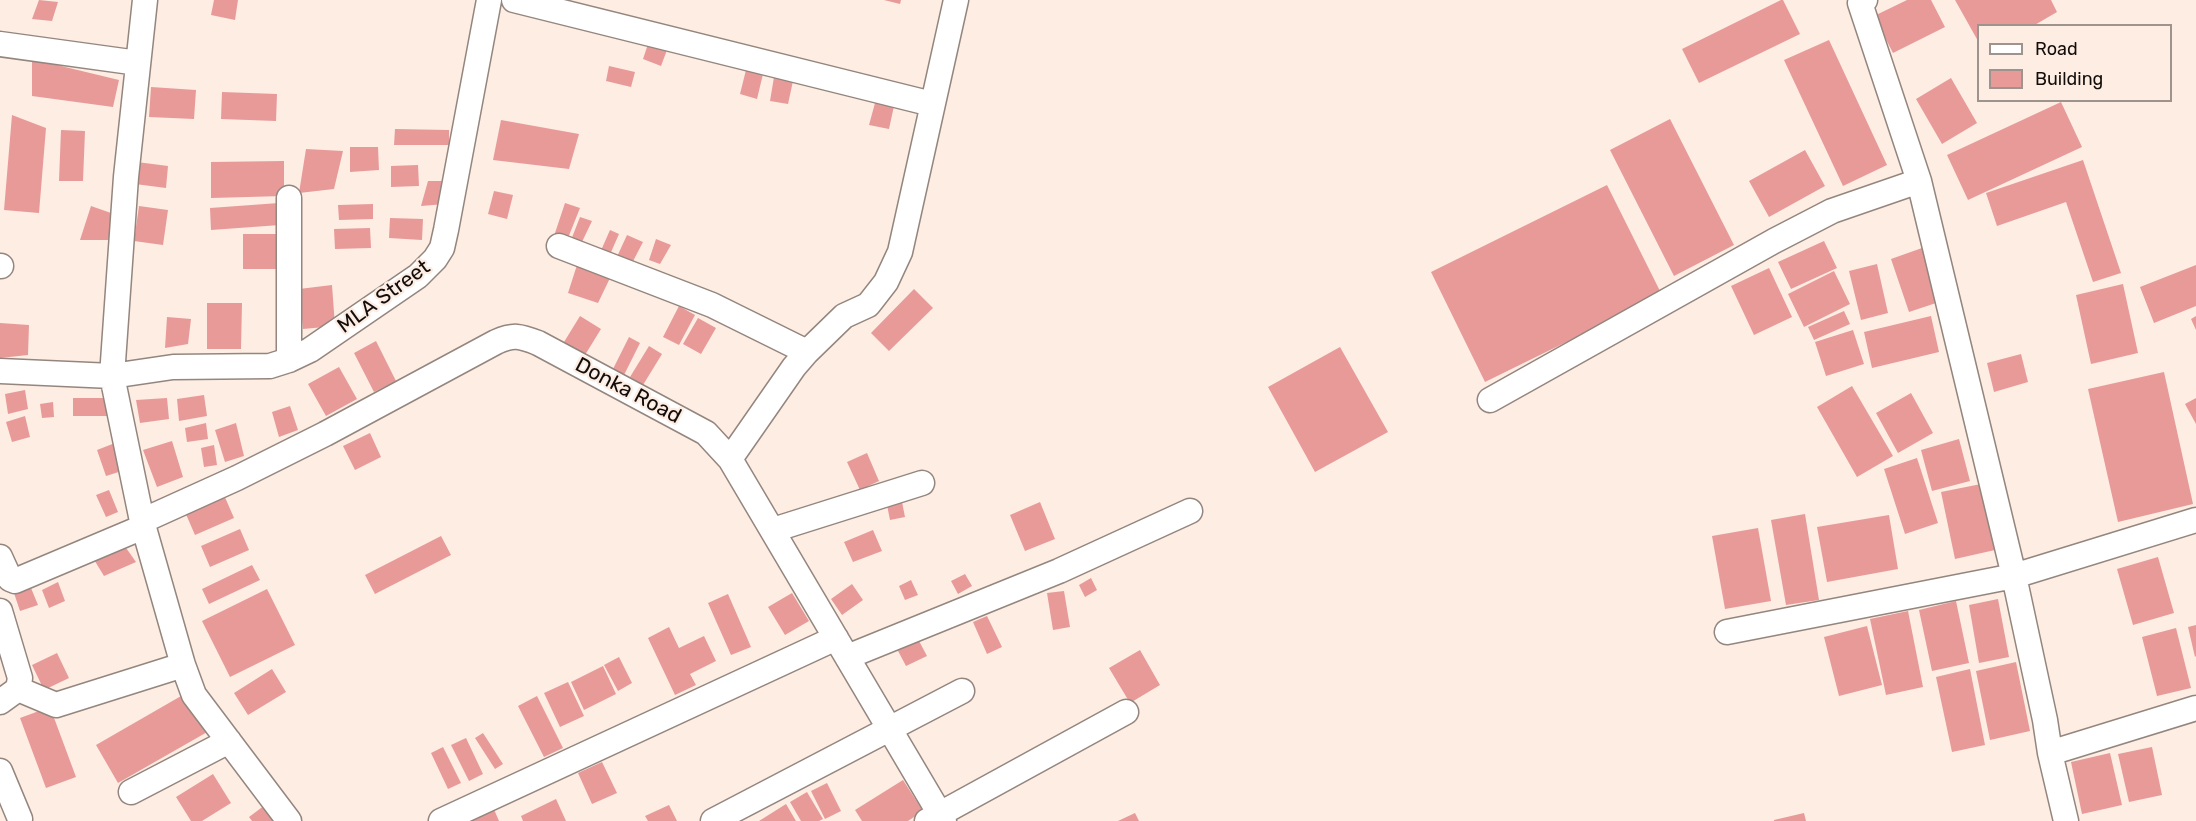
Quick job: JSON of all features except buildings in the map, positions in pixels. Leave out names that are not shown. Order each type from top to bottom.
[{"type":"street","points":[[145,0],[126,177],[112,376],[142,524],[194,695],[290,821]]},
{"type":"street","name":"MLA Street","points":[[0,371],[112,376],[173,367],[270,366],[310,350],[417,276],[435,260],[442,248],[489,0]]},
{"type":"street","points":[[514,0],[932,104]]},
{"type":"street","points":[[730,459],[807,352],[844,316],[868,305],[886,282],[900,252],[956,0]]},
{"type":"street","points":[[1861,1],[1918,181],[2014,576],[2066,821]]},
{"type":"street","points":[[0,44],[138,63]]},
{"type":"street","points":[[1491,400],[1774,241],[1832,211],[1918,181]]},
{"type":"street","points":[[289,198],[289,360]]},
{"type":"street","points":[[559,246],[712,305],[807,352]]},
{"type":"street","name":"Donka Road","points":[[10,579],[21,580],[142,524],[315,439],[510,336],[523,337],[706,433],[730,459],[842,648],[937,819]]},
{"type":"street","points":[[773,530],[922,483]]},
{"type":"street","points":[[441,821],[842,648],[1068,567],[1190,511]]},
{"type":"street","points":[[1727,632],[2014,576],[2196,520]]},
{"type":"street","points":[[0,557],[10,579],[1,594],[0,605]]},
{"type":"street","points":[[0,611],[20,678],[9,695],[56,705],[183,664]]},
{"type":"street","points":[[714,821],[962,692]]},
{"type":"street","points":[[2050,753],[2196,708]]},
{"type":"street","points":[[937,819],[1126,712]]},
{"type":"street","points":[[131,792],[229,741]]},
{"type":"street","points":[[0,771],[20,819]]}]
